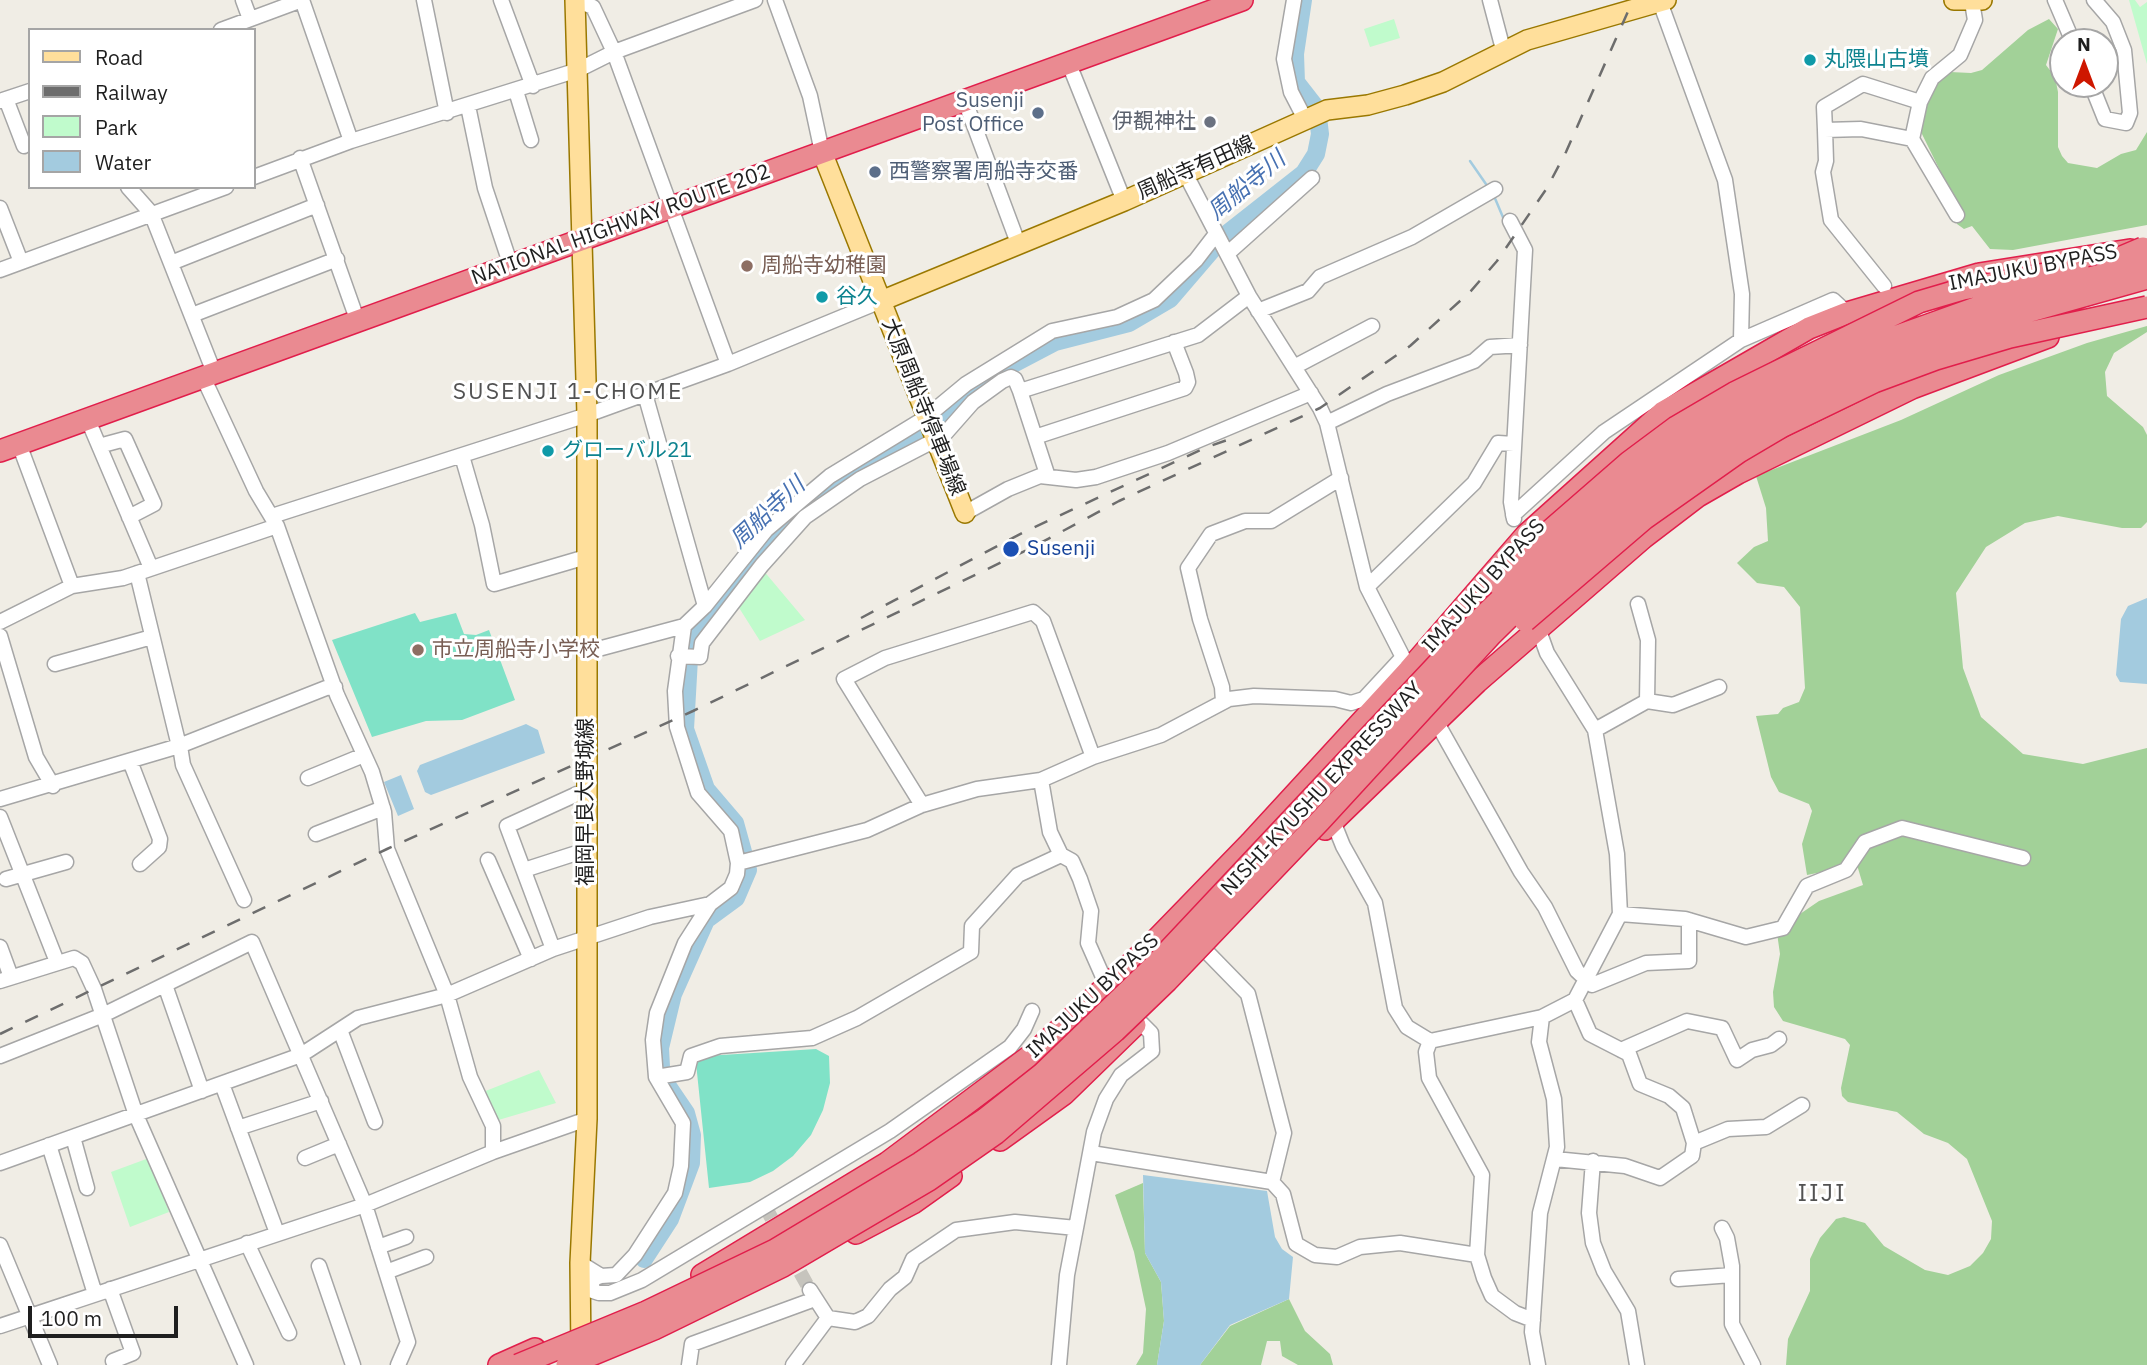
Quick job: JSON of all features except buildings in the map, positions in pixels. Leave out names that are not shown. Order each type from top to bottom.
[{"type":"highway","name":"NATIONAL HIGHWAY ROUTE 202","points":[[9,448],[1242,0]]},
{"type":"highway","name":"IMAJUKU BYPASS","points":[[499,1365],[709,1272],[887,1163],[1034,1053],[1107,986],[1250,843],[1405,664],[1527,535],[1662,412],[1809,328],[1847,313],[1979,274],[2146,253]]},
{"type":"highway","name":"NISHI-KYUSHU EXPRESSWAY","points":[[518,1365],[646,1312],[775,1250],[853,1205],[985,1119],[1042,1074],[1103,1019],[1479,620],[1569,534],[1629,484],[1721,420],[1810,372],[1909,330],[2146,253]]},
{"type":"highway","name":"NISHI-KYUSHU EXPRESSWAY","points":[[567,1365],[654,1329],[783,1266],[929,1180],[995,1134],[1124,1023],[1327,821],[1492,634],[1564,563],[1638,499],[1724,438],[1811,390],[1899,353],[2147,278]]},
{"type":"highway","points":[[584,1365],[748,1290],[914,1203],[1064,1094],[1207,952],[1327,821],[1363,788],[1500,643],[1644,519],[1739,452],[1783,426],[1874,382],[1936,359],[2010,337],[2147,307]]},
{"type":"highway","points":[[1327,821],[1538,628],[1643,538],[1698,496],[1738,473],[1912,388],[2022,345],[2147,307]]},
{"type":"main road","points":[[575,0],[582,239]]},
{"type":"main road","name":"周船寺有田線","points":[[881,301],[1124,201],[1327,110],[1368,105],[1405,95],[1443,82],[1527,40],[1663,1]]},
{"type":"main road","points":[[822,152],[881,301]]},
{"type":"main road","name":"福岡早良大野城線","points":[[582,239],[587,415],[587,1119],[580,1263],[580,1330],[584,1365]]},
{"type":"main road","name":"大原周船寺停車場線","points":[[881,301],[965,513]]},
{"type":"street","points":[[243,0],[250,19]]},
{"type":"street","points":[[226,28],[302,0],[351,141]]},
{"type":"street","points":[[424,0],[447,113]]},
{"type":"street","points":[[501,0],[533,86]]},
{"type":"street","points":[[575,0],[593,7],[614,52],[728,364]]},
{"type":"street","points":[[256,176],[351,141],[533,86],[578,70],[614,52],[755,0]]},
{"type":"street","points":[[775,0],[810,96],[822,152]]},
{"type":"street","points":[[1294,0],[1284,59],[1291,92],[1305,119]]},
{"type":"street","points":[[1490,0],[1504,53]]},
{"type":"street","points":[[2055,0],[2067,28]]},
{"type":"street","points":[[2094,0],[2115,28]]},
{"type":"street","points":[[1663,1],[1725,180],[1742,294],[1741,340]]},
{"type":"street","points":[[1957,215],[1912,139],[1920,102],[1932,78],[1960,55],[1975,20],[1970,1]]},
{"type":"street","points":[[2097,98],[2105,118],[2126,123],[2130,113],[2124,50],[2119,37]]},
{"type":"street","points":[[1069,64],[1124,201]]},
{"type":"street","points":[[1884,286],[1831,220],[1823,172],[1826,161],[1824,107],[1863,84],[1920,102]]},
{"type":"street","points":[[516,91],[531,140]]},
{"type":"street","points":[[24,146],[3,100],[28,92]]},
{"type":"street","points":[[965,101],[1018,243]]},
{"type":"street","points":[[468,106],[485,188],[511,266]]},
{"type":"street","points":[[1825,130],[1861,129],[1912,139]]},
{"type":"street","points":[[300,158],[358,322]]},
{"type":"street","points":[[1185,173],[1249,296],[1327,423],[1367,587],[1436,722],[1521,872],[1545,907],[1577,971],[1592,985],[1646,963],[1689,961],[1689,920]]},
{"type":"street","points":[[1225,251],[1312,178]]},
{"type":"street","points":[[130,189],[151,213],[192,315],[209,377],[256,491],[274,521],[335,687],[364,755],[383,808],[387,849],[447,995],[470,1077],[493,1126],[494,1152]]},
{"type":"street","points":[[0,270],[151,213],[194,193],[215,189]]},
{"type":"street","points":[[1258,311],[1308,291],[1320,277],[1412,237],[1492,191]]},
{"type":"street","points":[[171,263],[317,205]]},
{"type":"street","points":[[0,208],[21,262]]},
{"type":"street","points":[[1510,221],[1519,232],[1525,250],[1511,502],[1514,517],[1604,432],[1741,340],[1833,300],[1847,313]]},
{"type":"street","points":[[685,656],[700,657],[702,643],[762,565],[805,517],[929,427],[967,384],[1052,331],[1117,317],[1154,300],[1196,260],[1216,234]]},
{"type":"street","points":[[192,315],[337,259]]},
{"type":"street","points":[[1020,391],[1198,335],[1249,296]]},
{"type":"street","points":[[0,622],[72,586],[144,571],[274,521],[587,415],[728,364],[881,301]]},
{"type":"street","points":[[1294,367],[1373,326]]},
{"type":"street","points":[[1035,437],[1185,388],[1188,382],[1186,373],[1174,342]]},
{"type":"street","points":[[1327,423],[1387,394],[1474,361],[1490,347],[1520,345]]},
{"type":"street","points":[[929,427],[943,436],[973,402],[1011,377],[1015,379],[1020,391],[1048,477]]},
{"type":"street","points":[[965,513],[1008,489],[1040,477],[1076,480],[1096,477],[1229,430],[1311,393]]},
{"type":"street","points":[[645,394],[705,606]]},
{"type":"street","points":[[88,420],[129,517],[144,571],[152,637],[183,765],[244,900]]},
{"type":"street","points":[[587,652],[684,626],[705,606],[766,530],[801,499],[830,476],[929,427]]},
{"type":"street","points":[[99,446],[125,439],[153,504],[129,517]]},
{"type":"street","points":[[1367,587],[1474,484],[1498,443],[1514,444]]},
{"type":"street","points":[[9,448],[72,586]]},
{"type":"street","points":[[462,456],[482,526],[494,584],[586,557]]},
{"type":"street","points":[[1223,702],[1222,687],[1200,619],[1188,568],[1211,534],[1245,521],[1271,521],[1341,478]]},
{"type":"street","points":[[1638,604],[1648,640],[1647,701]]},
{"type":"street","points":[[922,805],[844,679],[885,658],[1033,612],[1043,621],[1093,757]]},
{"type":"street","points":[[684,626],[685,656],[675,691],[677,727],[698,793],[731,831],[738,863],[731,888],[710,904],[685,943],[657,1013],[653,1040],[656,1077],[683,1123],[681,1166],[675,1193],[635,1255],[617,1275],[593,1279],[593,1291],[610,1293],[642,1280],[890,1130],[1010,1047],[1031,1011]]},
{"type":"street","points":[[1327,821],[1375,903],[1395,1008],[1407,1027],[1430,1041],[1542,1017],[1575,1000],[1584,978],[1620,914],[1617,854],[1595,730],[1547,653],[1538,628]]},
{"type":"street","points":[[0,636],[36,757],[53,786]]},
{"type":"street","points":[[55,664],[152,637]]},
{"type":"street","points":[[738,863],[867,830],[922,805],[977,789],[1041,780],[1093,757],[1161,735],[1223,702],[1254,696],[1335,699],[1351,703],[1364,699],[1405,664]]},
{"type":"street","points":[[0,799],[53,786],[179,746],[326,688],[335,687]]},
{"type":"street","points":[[1595,730],[1647,701],[1673,705],[1718,687]]},
{"type":"street","points":[[308,778],[364,755]]},
{"type":"street","points":[[130,761],[160,839],[159,847],[140,864]]},
{"type":"street","points":[[1041,780],[1050,832],[1060,855],[1072,861],[1091,911],[1088,943],[1107,986]]},
{"type":"street","points":[[553,949],[507,826],[577,794],[587,793]]},
{"type":"street","points":[[316,834],[383,808]]},
{"type":"street","points":[[0,817],[57,962]]},
{"type":"street","points":[[1620,914],[1689,920],[1746,937],[1783,928],[1807,886],[1846,870],[1865,842],[1902,828],[2023,858]]},
{"type":"street","points":[[524,870],[586,850]]},
{"type":"street","points":[[656,1077],[687,1072],[691,1056],[720,1046],[812,1038],[857,1018],[971,952],[972,926],[1018,875],[1060,855]]},
{"type":"street","points":[[488,860],[531,959]]},
{"type":"street","points":[[6,879],[66,862]]},
{"type":"street","points":[[2,1158],[49,1145],[301,1055],[358,1018],[447,995],[553,949],[650,917],[710,904]]},
{"type":"street","points":[[0,1056],[103,1016],[252,942],[365,1205],[408,1342],[398,1365]]},
{"type":"street","points":[[0,947],[6,979],[74,958],[82,963],[136,1115],[246,1365]]},
{"type":"street","points":[[1207,952],[1248,994],[1284,1133],[1272,1182]]},
{"type":"street","points":[[165,985],[202,1091]]},
{"type":"street","points":[[1556,1159],[1625,1166],[1660,1178],[1692,1156],[1694,1143],[1683,1108],[1670,1096],[1640,1084],[1629,1054],[1590,1034],[1575,1000]]},
{"type":"street","points":[[1538,1365],[1533,1320],[1540,1213],[1556,1159],[1553,1099],[1539,1042],[1542,1017]]},
{"type":"street","points":[[1059,1365],[1067,1275],[1094,1132],[1106,1099],[1121,1075],[1152,1051],[1151,1034],[1139,1021]]},
{"type":"street","points":[[1621,1050],[1687,1021],[1722,1028],[1737,1060],[1752,1049],[1771,1045],[1779,1039]]},
{"type":"street","points":[[340,1030],[375,1122]]},
{"type":"street","points":[[1430,1041],[1426,1052],[1429,1078],[1482,1175],[1477,1255],[1492,1296],[1515,1312],[1533,1320]]},
{"type":"street","points":[[222,1084],[277,1233]]},
{"type":"street","points":[[238,1128],[321,1101]]},
{"type":"street","points":[[1694,1143],[1728,1129],[1766,1127],[1802,1105]]},
{"type":"street","points":[[0,1326],[365,1205],[494,1152],[587,1119]]},
{"type":"street","points":[[72,1137],[87,1188]]},
{"type":"street","points":[[305,1158],[339,1144]]},
{"type":"street","points":[[49,1145],[95,1294]]},
{"type":"street","points":[[1091,1153],[1272,1182],[1283,1194],[1291,1234],[1296,1244],[1315,1255],[1337,1257],[1360,1247],[1399,1243],[1477,1255]]},
{"type":"street","points":[[1593,1161],[1589,1213],[1593,1243],[1604,1271],[1628,1311],[1637,1365]]},
{"type":"street","points":[[689,1365],[692,1344],[813,1295],[828,1318],[855,1322],[868,1316],[890,1289],[905,1277],[913,1259],[956,1230],[1015,1222],[1076,1228]]},
{"type":"street","points":[[1722,1228],[1727,1238],[1732,1275],[1732,1324],[1753,1365]]},
{"type":"street","points":[[378,1247],[407,1237]]},
{"type":"street","points":[[247,1243],[289,1332]]},
{"type":"street","points":[[0,1245],[4,1270],[30,1317],[50,1365]]},
{"type":"street","points":[[386,1272],[426,1258]]},
{"type":"street","points":[[580,1263],[601,1276]]},
{"type":"street","points":[[319,1266],[353,1365]]},
{"type":"street","points":[[1678,1279],[1732,1275]]},
{"type":"street","points":[[110,1289],[133,1353],[113,1361]]},
{"type":"street","points":[[793,1365],[828,1318]]},
{"type":"green space","points":[[2129,0],[2135,0],[2140,7],[2147,2],[2147,64]]},
{"type":"green space","points":[[1394,19],[1400,38],[1370,47],[1364,29]]},
{"type":"green space","points":[[2049,19],[2057,28],[2049,28],[2049,56],[2046,65],[2049,69],[2049,98],[2058,98],[2058,147],[2068,163],[2097,168],[2121,154],[2136,150],[2147,132],[2147,225],[2013,250],[1990,249],[1972,226],[1964,229],[1957,224],[1952,195],[1921,132],[1924,108],[1936,83],[1950,72],[1971,73],[1982,70],[2028,30]]},
{"type":"green space","points":[[2147,326],[2147,332],[2114,353],[2105,372],[2107,396],[2143,427],[2147,435],[2147,522],[2141,528],[2122,528],[2058,516],[2025,523],[1986,547],[1956,593],[1963,668],[1981,717],[2023,754],[2083,764],[2147,748],[2147,1365],[1786,1365],[1788,1339],[1810,1291],[1810,1259],[1820,1238],[1836,1219],[1844,1217],[1865,1223],[1884,1246],[1925,1270],[1948,1275],[1970,1266],[1983,1253],[1991,1239],[1992,1221],[1967,1159],[1948,1143],[1924,1134],[1897,1112],[1848,1102],[1842,1096],[1841,1088],[1850,1045],[1845,1039],[1783,1021],[1774,1007],[1773,992],[1780,954],[1777,933],[1781,927],[1819,901],[1863,885],[1857,865],[1807,875],[1802,844],[1812,811],[1809,804],[1779,792],[1771,777],[1756,716],[1778,714],[1783,708],[1799,702],[1805,688],[1800,607],[1784,587],[1757,583],[1737,563],[1754,547],[1768,541],[1766,508],[1756,476],[1901,420],[1999,375],[2087,343]]},
{"type":"green space","points":[[763,570],[805,620],[760,641],[736,603]]},
{"type":"green space","points":[[415,613],[420,622],[456,613],[464,634],[476,635],[489,630],[515,700],[462,720],[426,721],[372,737],[332,640]]},
{"type":"green space","points":[[816,1049],[829,1056],[830,1083],[823,1110],[811,1135],[793,1156],[773,1171],[750,1182],[709,1188],[696,1063],[706,1056]]},
{"type":"green space","points":[[539,1070],[556,1103],[495,1121],[483,1092]]},
{"type":"green space","points":[[149,1158],[169,1212],[130,1227],[111,1172]]},
{"type":"green space","points":[[1143,1183],[1145,1253],[1161,1282],[1164,1321],[1157,1365],[1136,1365],[1143,1353],[1146,1309],[1134,1252],[1115,1195]]},
{"type":"green space","points":[[1289,1299],[1305,1331],[1330,1354],[1333,1365],[1298,1365],[1282,1356],[1280,1341],[1267,1341],[1261,1365],[1200,1365],[1230,1326]]},
{"type":"water","points":[[2147,598],[2147,684],[2120,682],[2116,675],[2121,619],[2128,606]]},
{"type":"water","points":[[526,724],[538,730],[545,753],[431,795],[425,792],[417,771],[420,765]]},
{"type":"water","points":[[401,775],[414,809],[398,816],[384,782]]},
{"type":"water","points":[[1143,1175],[1267,1191],[1275,1237],[1282,1249],[1293,1257],[1289,1299],[1230,1325],[1200,1365],[1157,1365],[1164,1321],[1161,1282],[1145,1253]]},
{"type":"waterway","name":"周船寺川","points":[[644,1259],[670,1219],[691,1163],[692,1135],[686,1113],[667,1085],[661,1067],[660,1048],[673,994],[706,920],[736,898],[748,870],[735,823],[706,789],[685,729],[690,641],[746,566],[806,506],[851,474],[921,436],[986,382],[1015,363],[1055,342],[1129,323],[1170,299],[1224,236],[1304,173],[1316,154],[1320,134],[1317,109],[1296,82],[1295,54],[1303,0]]},
{"type":"waterway","points":[[1470,161],[1488,187]]},
{"type":"waterway","points":[[1494,196],[1505,222]]},
{"type":"tunnel","points":[[765,1206],[781,1236]]},
{"type":"tunnel","points":[[790,1254],[810,1290]]},
{"type":"railway","points":[[0,1034],[387,849],[693,711],[1031,548],[1119,501],[1320,408],[1410,346],[1470,292],[1497,261],[1547,188],[1566,152],[1633,0]]},
{"type":"railway","points":[[861,618],[1022,533],[1207,447],[1233,438]]},
{"type":"place","name":"丸隈山古墳","points":[[1810,60]]},
{"type":"place","name":"Susenji Post Office","points":[[1038,113]]},
{"type":"place","name":"伊覩神社","points":[[1210,122]]},
{"type":"place","name":"西警察署周船寺交番","points":[[875,172]]},
{"type":"place","name":"周船寺幼稚園","points":[[747,266]]},
{"type":"place","name":"谷久","points":[[822,297]]},
{"type":"place","name":"グローバル21","points":[[548,451]]},
{"type":"place","name":"Susenji","points":[[1011,549]]},
{"type":"place","name":"市立周船寺小学校","points":[[418,650]]},
{"type":"district","name":"SUSENJI 1-CHOME","points":[[568,392]]},
{"type":"district","name":"IIJI","points":[[1822,1194]]}]
